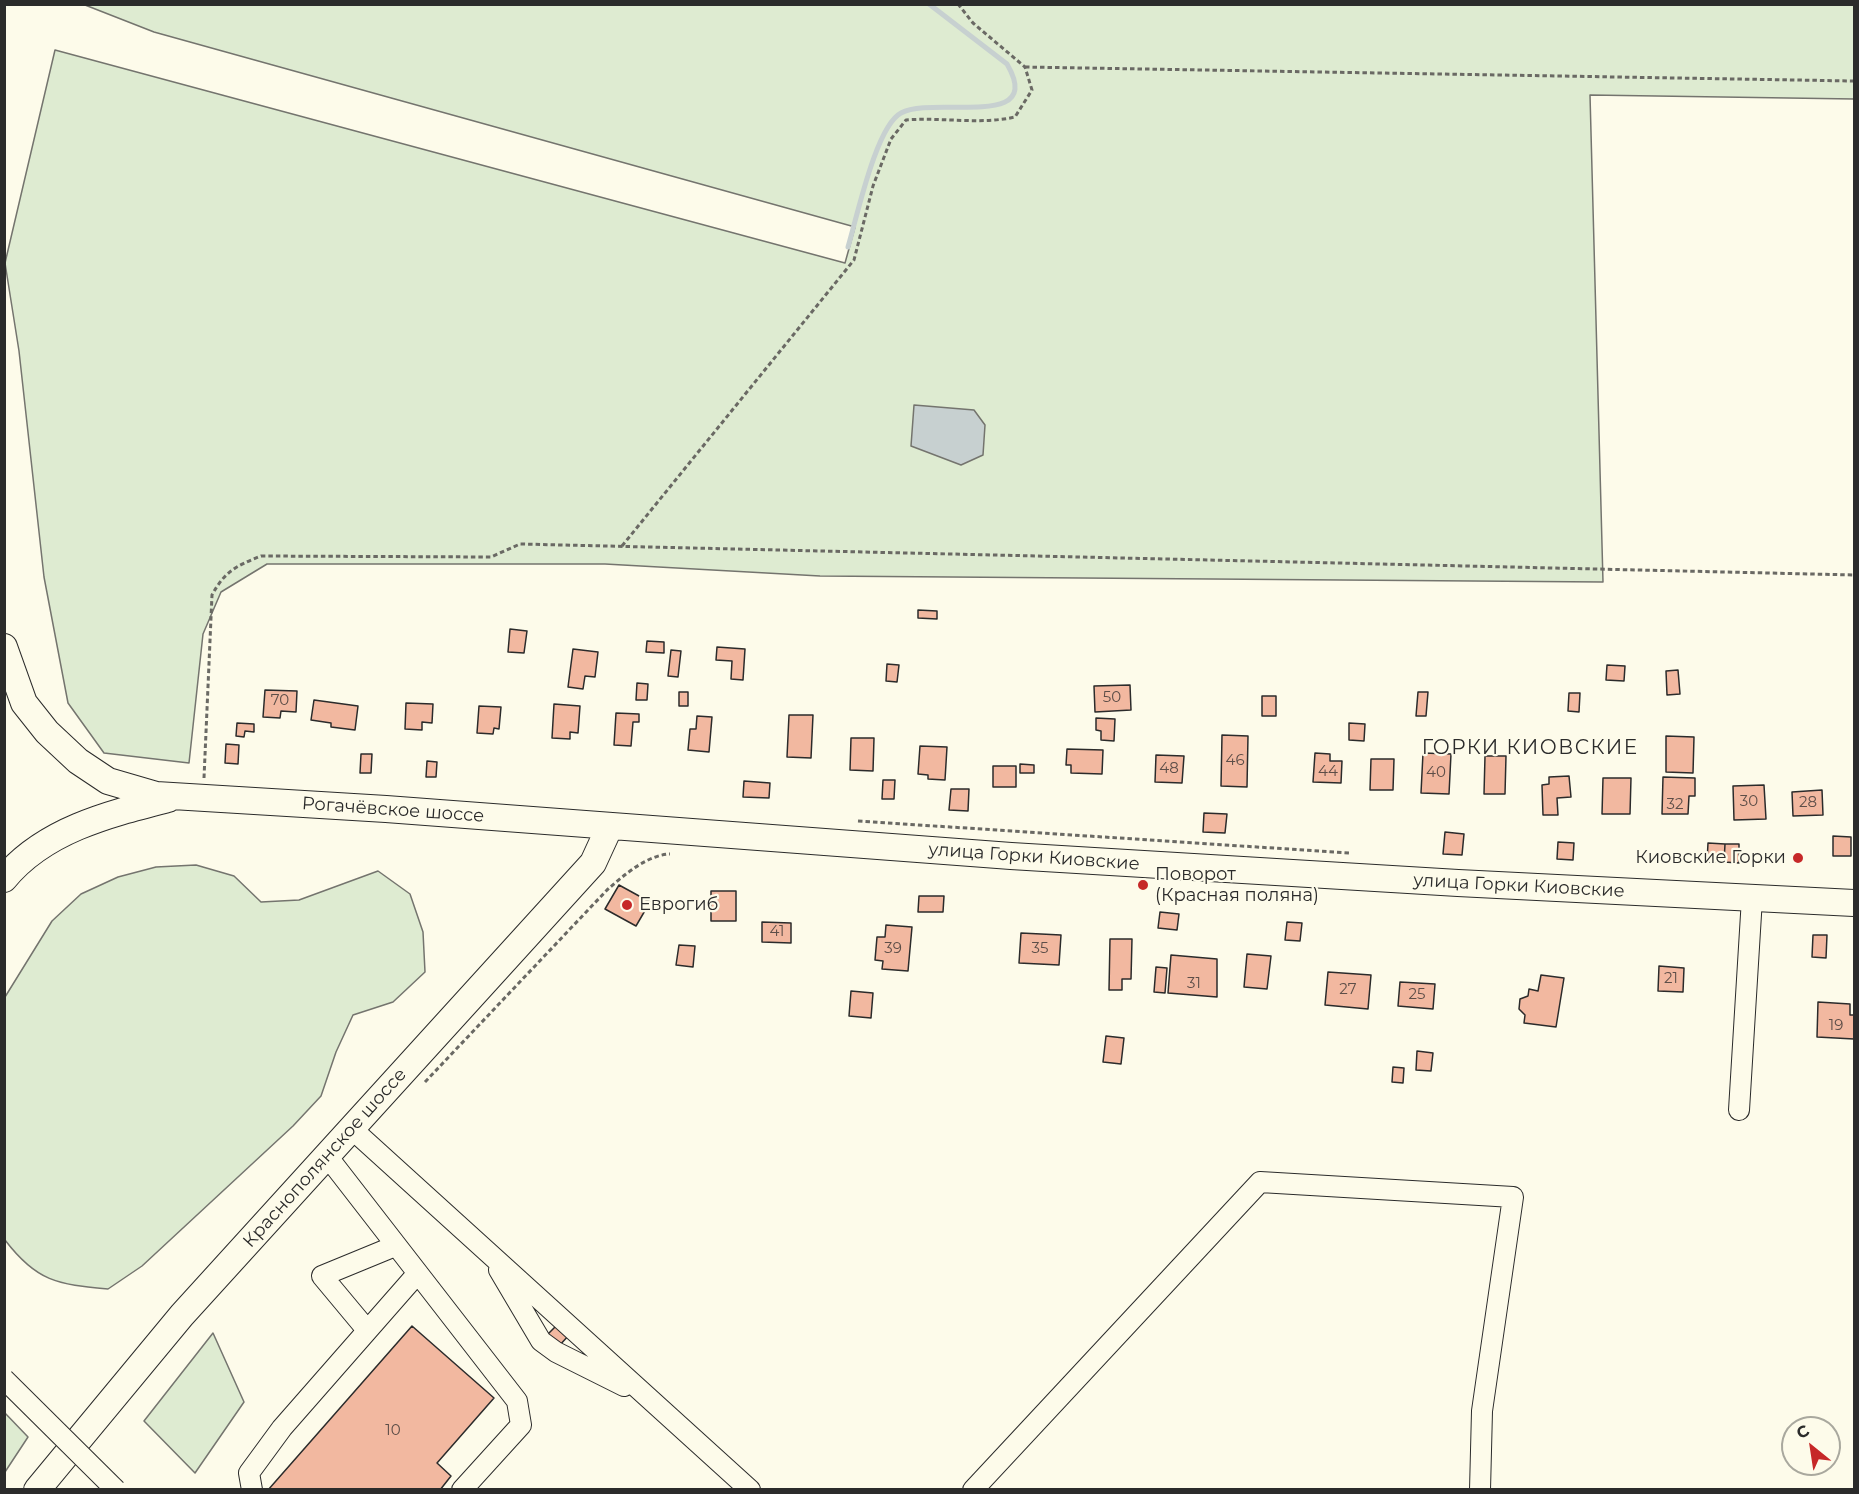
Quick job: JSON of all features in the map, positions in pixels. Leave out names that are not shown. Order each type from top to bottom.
[{"type":"main road","name":"Рогачёвское шоссе","points":[[4,647],[24,703],[47,732],[78,761],[108,781],[156,795],[177,797]]},
{"type":"main road","name":"Рогачёвское шоссе","points":[[4,879],[37,848],[77,827],[111,813],[177,797],[207,785],[610,826]]},
{"type":"main road","name":"улица Горки Киовские","points":[[610,826],[1022,857],[1854,903]]},
{"type":"main road","name":"Краснополянское шоссе","points":[[37,1490],[182,1315],[593,863],[610,826]]},
{"type":"street","points":[[1739,1110],[1752,898]]},
{"type":"street","points":[[352,1129],[750,1490]]},
{"type":"street","points":[[327,1156],[517,1401],[520,1425],[462,1490]]},
{"type":"street","points":[[973,1490],[1260,1182],[1513,1197],[1482,1411],[1480,1490]]},
{"type":"street","points":[[367,1330],[322,1276],[395,1246]]},
{"type":"street","points":[[488,1252],[541,1341],[556,1352],[592,1368],[657,1406]]},
{"type":"street","points":[[252,1490],[249,1473],[282,1428],[417,1274]]},
{"type":"street","points":[[4,1379],[116,1490]]},
{"type":"path","points":[[622,546],[854,260],[873,186],[891,139],[906,120],[939,118],[991,122],[1015,117],[1032,90],[1025,67],[973,22],[958,4]]},
{"type":"path","points":[[1025,67],[1854,81]]},
{"type":"path","points":[[207,785],[212,596],[222,577],[239,565],[261,556],[491,557],[520,544],[1854,575]]},
{"type":"path","points":[[850,820],[1352,853]]},
{"type":"path","points":[[423,1084],[608,890],[627,873],[663,854],[674,853]]},
{"type":"green space","points":[[85,5],[1854,5],[1854,99],[1590,95],[1603,582],[820,576],[605,564],[267,564],[221,592],[203,634],[189,763],[104,753],[68,703],[44,577],[19,351],[5,263],[55,50],[845,263],[855,227],[154,32]]},
{"type":"green space","points":[[196,865],[234,876],[261,902],[299,900],[378,871],[410,894],[423,932],[425,972],[393,1002],[353,1015],[336,1052],[321,1096],[293,1126],[142,1266],[108,1289],[75,1285],[49,1278],[27,1265],[5,1240],[5,997],[52,921],[81,894],[118,877],[156,867]]},
{"type":"green space","points":[[213,1333],[244,1402],[195,1473],[144,1421]]},
{"type":"green space","points":[[4,1412],[28,1437],[5,1472],[4,1472]]},
{"type":"shaded area","points":[[914,405],[974,410],[985,425],[983,455],[961,465],[911,446]]},
{"type":"building","points":[[918,610],[937,611],[937,619],[918,618]]},
{"type":"building","points":[[510,629],[527,631],[524,653],[508,652]]},
{"type":"building","points":[[647,641],[664,642],[664,653],[646,652]]},
{"type":"building","points":[[717,647],[745,649],[743,680],[731,679],[732,661],[716,660]]},
{"type":"building","points":[[573,649],[598,652],[595,677],[585,676],[583,689],[568,687]]},
{"type":"building","points":[[671,650],[681,651],[678,677],[668,676]]},
{"type":"building","points":[[887,664],[899,665],[897,682],[886,681]]},
{"type":"building","points":[[1607,665],[1625,666],[1624,681],[1606,680]]},
{"type":"building","points":[[1678,670],[1680,694],[1667,695],[1666,671]]},
{"type":"building","points":[[637,683],[648,684],[647,700],[636,700]]},
{"type":"building","points":[[1130,685],[1131,710],[1095,712],[1094,686]]},
{"type":"building","points":[[265,690],[297,691],[296,712],[281,711],[280,718],[263,717]]},
{"type":"building","points":[[679,692],[688,692],[688,706],[679,706]]},
{"type":"building","points":[[1418,692],[1428,692],[1426,716],[1416,716]]},
{"type":"building","points":[[1569,693],[1580,693],[1579,712],[1568,711]]},
{"type":"building","points":[[1262,696],[1276,696],[1276,716],[1262,716]]},
{"type":"building","points":[[314,700],[358,706],[355,730],[331,727],[331,723],[311,720]]},
{"type":"building","points":[[406,703],[433,704],[432,723],[422,722],[422,730],[405,729]]},
{"type":"building","points":[[554,704],[580,706],[578,733],[570,732],[570,739],[552,738]]},
{"type":"building","points":[[479,706],[501,707],[499,729],[494,728],[493,734],[477,733]]},
{"type":"building","points":[[616,713],[639,714],[639,722],[633,722],[631,746],[614,745]]},
{"type":"building","points":[[789,715],[813,715],[811,758],[787,757]]},
{"type":"building","points":[[697,716],[712,717],[709,752],[688,750],[690,729],[696,729]]},
{"type":"building","points":[[1096,718],[1115,719],[1114,741],[1101,740],[1101,731],[1096,730]]},
{"type":"building","points":[[237,723],[254,724],[254,732],[245,731],[244,737],[236,736]]},
{"type":"building","points":[[1349,723],[1365,724],[1364,741],[1349,740]]},
{"type":"building","points":[[1222,735],[1248,736],[1247,787],[1221,786]]},
{"type":"building","points":[[1666,736],[1694,737],[1693,773],[1666,772]]},
{"type":"building","points":[[851,738],[874,738],[873,771],[850,770]]},
{"type":"building","points":[[226,744],[239,745],[238,764],[225,763]]},
{"type":"building","points":[[920,746],[947,747],[945,780],[928,779],[928,775],[918,774]]},
{"type":"building","points":[[1067,749],[1103,750],[1102,774],[1071,773],[1071,765],[1066,765]]},
{"type":"building","points":[[1315,753],[1330,754],[1330,761],[1342,761],[1341,783],[1313,782]]},
{"type":"building","points":[[1423,753],[1451,754],[1449,794],[1421,793]]},
{"type":"building","points":[[361,754],[372,754],[371,773],[360,773]]},
{"type":"building","points":[[1156,755],[1184,756],[1182,783],[1155,782]]},
{"type":"building","points":[[1485,756],[1506,756],[1505,794],[1484,794]]},
{"type":"building","points":[[1371,759],[1394,759],[1393,790],[1370,790]]},
{"type":"building","points":[[427,761],[437,762],[436,777],[426,777]]},
{"type":"building","points":[[1020,764],[1034,765],[1034,773],[1020,773]]},
{"type":"building","points":[[993,766],[1016,766],[1016,787],[993,787]]},
{"type":"building","points":[[1569,776],[1571,797],[1557,798],[1558,815],[1543,815],[1542,785],[1549,784],[1549,777]]},
{"type":"building","points":[[1663,777],[1695,778],[1695,796],[1689,796],[1688,814],[1662,814]]},
{"type":"building","points":[[1603,778],[1631,778],[1630,814],[1602,814]]},
{"type":"building","points":[[883,780],[895,780],[894,799],[882,799]]},
{"type":"building","points":[[744,781],[770,783],[769,798],[743,797]]},
{"type":"building","points":[[1764,785],[1766,819],[1734,820],[1733,786]]},
{"type":"building","points":[[951,789],[969,789],[968,811],[949,810]]},
{"type":"building","points":[[1822,790],[1823,815],[1793,816],[1792,792]]},
{"type":"building","points":[[1204,813],[1227,814],[1225,833],[1203,832]]},
{"type":"building","points":[[1445,832],[1464,834],[1462,855],[1443,854]]},
{"type":"building","points":[[1833,836],[1851,837],[1851,856],[1833,856]]},
{"type":"building","points":[[1558,842],[1574,843],[1573,860],[1557,859]]},
{"type":"building","points":[[1708,843],[1725,844],[1724,862],[1707,862]]},
{"type":"building","points":[[1725,844],[1739,844],[1739,863],[1724,862]]},
{"type":"building","name":"Еврогиб","points":[[619,885],[650,902],[636,926],[605,909]]},
{"type":"building","points":[[711,891],[736,891],[736,921],[711,921]]},
{"type":"building","points":[[919,896],[944,896],[943,912],[918,912]]},
{"type":"building","points":[[1160,912],[1179,914],[1177,930],[1158,928]]},
{"type":"building","points":[[762,922],[791,923],[791,943],[762,942]]},
{"type":"building","points":[[1287,922],[1302,923],[1300,941],[1285,940]]},
{"type":"building","points":[[886,925],[912,927],[908,971],[882,969],[883,961],[875,960],[877,937],[885,937]]},
{"type":"building","points":[[1021,933],[1061,935],[1059,965],[1019,963]]},
{"type":"building","points":[[1813,935],[1827,935],[1826,958],[1812,957]]},
{"type":"building","points":[[1110,939],[1132,939],[1131,979],[1122,979],[1122,990],[1109,990]]},
{"type":"building","points":[[679,945],[695,946],[693,967],[676,965]]},
{"type":"building","points":[[1247,954],[1271,956],[1267,989],[1244,987]]},
{"type":"building","points":[[1171,955],[1217,959],[1217,997],[1168,993]]},
{"type":"building","points":[[1659,966],[1684,968],[1683,992],[1658,991]]},
{"type":"building","points":[[1156,967],[1167,968],[1165,993],[1154,992]]},
{"type":"building","points":[[1328,972],[1371,975],[1368,1009],[1325,1005]]},
{"type":"building","points":[[1541,975],[1564,978],[1556,1027],[1524,1023],[1525,1015],[1519,1009],[1520,999],[1528,996],[1529,989],[1538,991]]},
{"type":"building","points":[[1400,982],[1435,984],[1433,1009],[1398,1006]]},
{"type":"building","points":[[851,991],[873,993],[871,1018],[849,1016]]},
{"type":"building","points":[[1818,1002],[1850,1004],[1850,1015],[1854,1015],[1854,1039],[1817,1037]]},
{"type":"building","points":[[1106,1036],[1124,1038],[1121,1064],[1103,1062]]},
{"type":"building","points":[[1417,1051],[1433,1053],[1431,1071],[1416,1070]]},
{"type":"building","points":[[1393,1067],[1404,1068],[1403,1083],[1392,1082]]},
{"type":"building","points":[[559,1323],[570,1334],[558,1347],[547,1335]]},
{"type":"building","points":[[412,1326],[494,1398],[437,1463],[451,1476],[440,1490],[268,1490]]},
{"type":"waterway","points":[[848,247],[868,174],[883,135],[892,121],[901,113],[916,108],[981,107],[999,104],[1011,97],[1015,85],[1007,64],[929,4]]},
{"type":"place","name":"Киовские Горки","points":[[1798,858]]},
{"type":"place","name":"Поворот (Красная поляна)","points":[[1143,885]]},
{"type":"place","name":"Еврогиб","points":[[627,905]]},
{"type":"district","name":"ГОРКИ КИОВСКИЕ","points":[[1530,748]]}]
